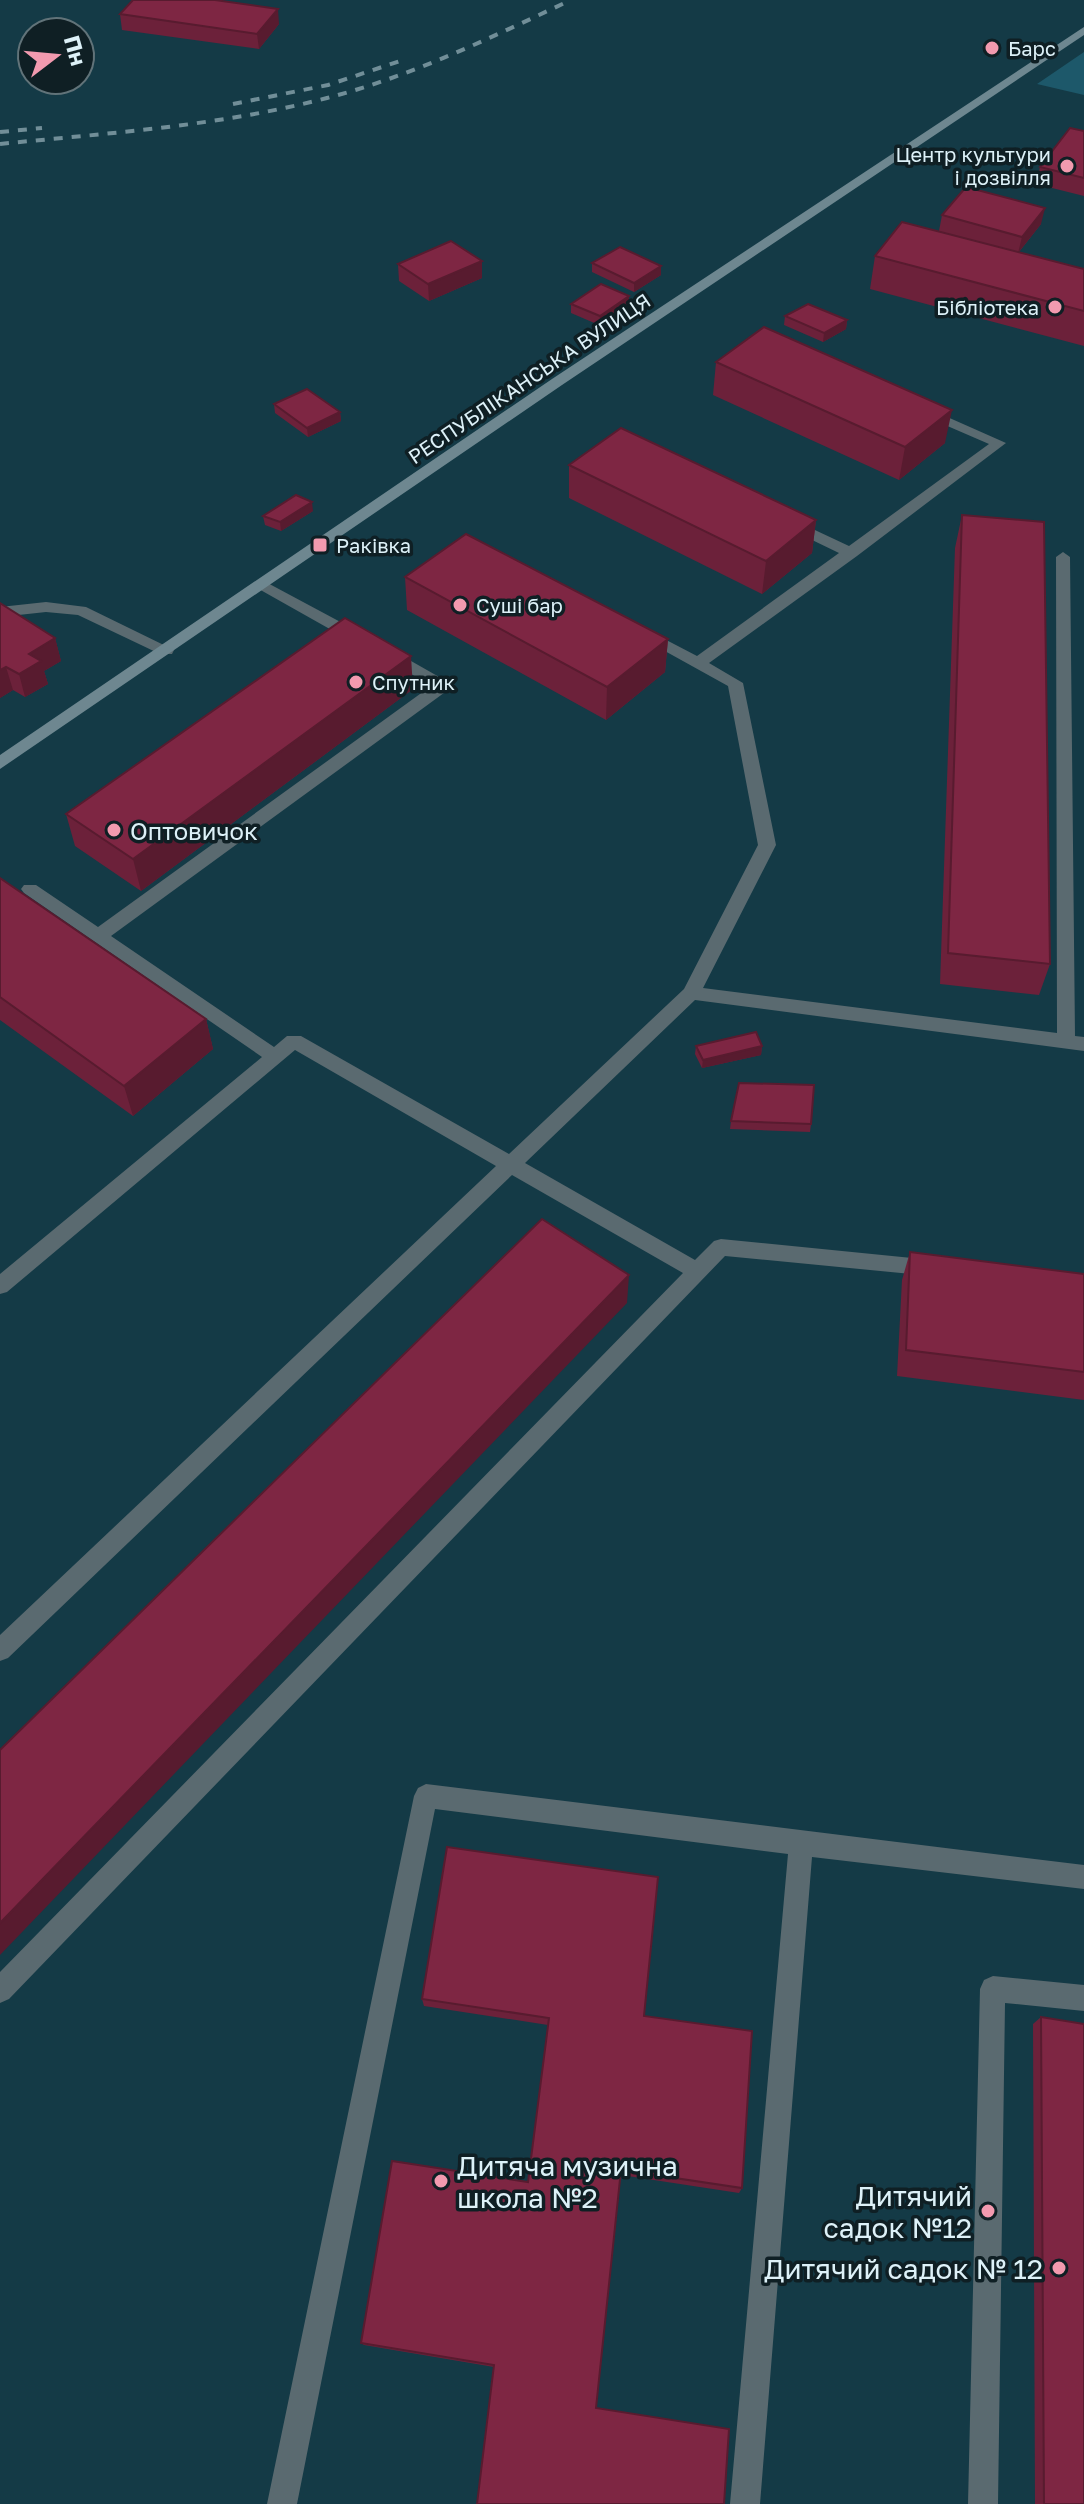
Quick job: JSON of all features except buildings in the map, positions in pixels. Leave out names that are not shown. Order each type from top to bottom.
[{"type":"main road","name":"РЕСПУБЛІКАНСЬКА ВУЛИЦЯ","points":[[0,763],[557,382],[1084,30]]},
{"type":"lane","points":[[698,663],[999,443],[914,406]]},
{"type":"lane","points":[[635,451],[852,553]]},
{"type":"lane","points":[[691,993],[1075,1043],[1063,557]]},
{"type":"lane","points":[[98,936],[442,686],[262,585]]},
{"type":"lane","points":[[0,612],[46,607],[81,610],[166,650]]},
{"type":"lane","points":[[0,1650],[691,993],[767,845],[735,683],[629,627]]},
{"type":"lane","points":[[30,889],[275,1057]]},
{"type":"lane","points":[[0,1286],[294,1041],[697,1271]]},
{"type":"lane","points":[[0,1990],[721,1247],[958,1270]]},
{"type":"lane","points":[[282,2504],[426,1796],[1084,1877]]},
{"type":"lane","points":[[745,2504],[801,1844]]},
{"type":"lane","points":[[983,2504],[993,1989],[1084,1998]]},
{"type":"shaded area","points":[[1084,52],[1084,95],[1037,84]]},
{"type":"railway","points":[[0,144],[205,122],[327,98],[421,67],[571,0]]},
{"type":"railway","points":[[233,104],[328,85],[403,60]]},
{"type":"railway","points":[[0,132],[42,128]]},
{"type":"place","name":"Барс","points":[[992,48]]},
{"type":"place","name":"Центр культури і дозвілля","points":[[1067,166]]},
{"type":"place","name":"Бібліотека","points":[[1055,307]]},
{"type":"place","name":"Раківка","points":[[320,545]]},
{"type":"place","name":"Суші бар","points":[[460,605]]},
{"type":"place","name":"Спутник","points":[[356,682]]},
{"type":"place","name":"Оптовичок","points":[[114,830]]},
{"type":"place","name":"Дитяча музична школа №2","points":[[441,2181]]},
{"type":"place","name":"Дитячий садок №12","points":[[988,2211]]},
{"type":"place","name":"Дитячий садок № 12","points":[[1059,2268]]}]
